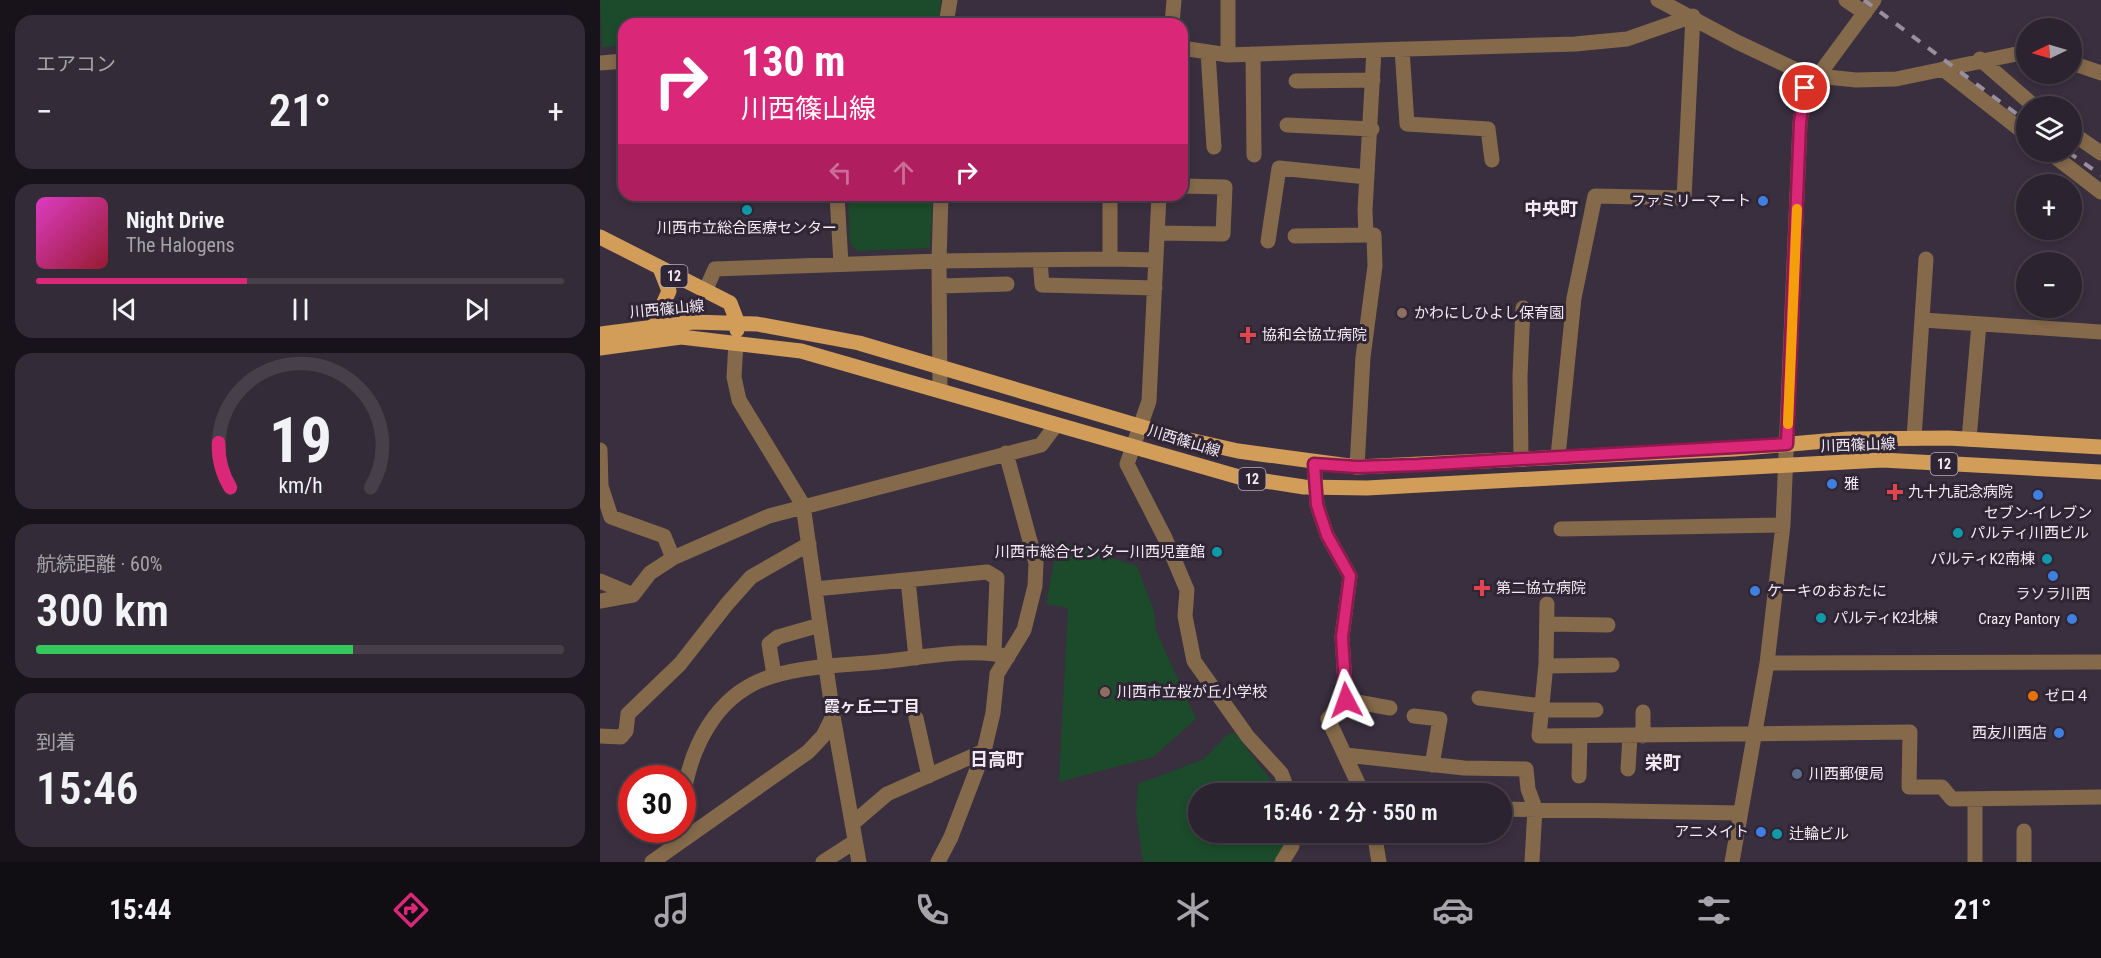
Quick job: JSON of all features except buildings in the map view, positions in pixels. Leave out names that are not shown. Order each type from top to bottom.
[{"type":"main road","name":"川西篠山線","points":[[600,237],[730,303],[738,324]]},
{"type":"main road","name":"12","points":[[653,327],[669,291],[660,268]]},
{"type":"main road","name":"川西篠山線","points":[[600,334],[693,322],[757,324],[859,343],[1140,426],[1238,451],[1314,464],[1357,467],[1848,439],[1969,439],[2101,447]]},
{"type":"main road","points":[[736,342],[738,324]]},
{"type":"main road","name":"川西篠山線","points":[[600,348],[681,337],[801,351],[1239,477],[1316,487],[1367,488],[1882,460],[2101,472]]},
{"type":"street","points":[[947,18],[950,0]]},
{"type":"street","points":[[1172,18],[1174,0]]},
{"type":"street","points":[[1228,0],[1228,54]]},
{"type":"street","points":[[1658,0],[1693,16],[1737,42],[1813,75],[1856,80],[1896,79],[1980,59],[2016,54]]},
{"type":"street","points":[[1846,0],[1865,13]]},
{"type":"street","points":[[1732,862],[1767,663],[1783,525],[1800,123],[1813,75],[1875,0]]},
{"type":"street","points":[[1188,49],[1228,54],[1253,54],[1575,44],[1627,39],[1693,16]]},
{"type":"street","points":[[1558,456],[1574,298],[1595,196],[1684,198],[1693,16]]},
{"type":"street","points":[[1402,49],[1407,124],[1488,129],[1492,160]]},
{"type":"street","points":[[1366,235],[1374,50]]},
{"type":"street","points":[[1208,52],[1214,147]]},
{"type":"street","points":[[1253,54],[1254,155]]},
{"type":"street","points":[[1980,59],[2023,96]]},
{"type":"street","points":[[600,63],[618,62]]},
{"type":"street","points":[[2082,66],[2101,73]]},
{"type":"street","points":[[1943,69],[2016,126]]},
{"type":"street","points":[[1296,81],[1373,80]]},
{"type":"street","points":[[1287,125],[1372,129]]},
{"type":"street","points":[[2082,140],[2101,153]]},
{"type":"street","points":[[2062,162],[2101,192]]},
{"type":"street","points":[[1268,242],[1279,168],[1367,177]]},
{"type":"street","points":[[1158,233],[1223,234],[1225,187],[1188,186]]},
{"type":"street","points":[[837,201],[841,264]]},
{"type":"street","points":[[940,391],[941,201]]},
{"type":"street","points":[[1110,201],[1110,260]]},
{"type":"street","points":[[1159,201],[1149,401],[1127,464],[1166,538],[1187,590],[1185,616],[1194,661],[1248,737],[1281,773],[1285,783]]},
{"type":"street","points":[[1295,236],[1374,235],[1375,266],[1363,357],[1357,467]]},
{"type":"street","points":[[1914,438],[1926,259]]},
{"type":"street","points":[[1040,260],[1042,285],[1155,288]]},
{"type":"street","points":[[705,291],[715,270],[939,261],[1156,260]]},
{"type":"street","points":[[940,286],[1007,284]]},
{"type":"street","points":[[1521,459],[1520,376],[1523,308]]},
{"type":"street","points":[[1923,320],[2101,332]]},
{"type":"street","points":[[1969,439],[1979,324]]},
{"type":"street","points":[[736,342],[734,377],[739,400],[803,506],[833,716],[859,862]]},
{"type":"street","points":[[600,601],[633,595],[650,573],[673,558],[769,516],[1041,445],[1056,425]]},
{"type":"street","points":[[600,450],[601,486],[611,518],[664,536],[673,558]]},
{"type":"street","points":[[692,765],[697,745],[716,711],[748,686],[774,675],[916,658],[1001,655],[1024,630],[1035,586],[1036,563],[1006,453]]},
{"type":"street","points":[[1314,464],[1317,505],[1327,535],[1350,576],[1342,637],[1346,700],[1328,719],[1358,783]]},
{"type":"street","points":[[1562,529],[1783,525]]},
{"type":"street","points":[[600,736],[621,737],[626,731],[628,714],[680,664],[726,604],[751,578],[809,544]]},
{"type":"street","points":[[815,590],[987,572],[997,578],[1001,655],[993,713],[984,751],[951,837],[938,862]]},
{"type":"street","points":[[908,580],[916,658]]},
{"type":"street","points":[[600,581],[633,595]]},
{"type":"street","points":[[1547,604],[1546,666],[1539,736],[1910,732],[1909,787],[1942,787],[1952,799],[2101,797]]},
{"type":"street","points":[[1547,624],[1608,625]]},
{"type":"street","points":[[774,675],[769,644],[778,637],[820,625]]},
{"type":"street","points":[[1767,663],[2101,662]]},
{"type":"street","points":[[1546,666],[1612,665]]},
{"type":"street","points":[[1479,698],[1541,708],[1596,710]]},
{"type":"street","points":[[1346,700],[1390,708]]},
{"type":"street","points":[[1628,769],[1643,712]]},
{"type":"street","points":[[652,862],[673,855],[808,752],[823,736],[833,716]]},
{"type":"street","points":[[1414,716],[1440,719],[1432,765]]},
{"type":"street","points":[[916,718],[929,776]]},
{"type":"street","points":[[1579,776],[1580,736]]},
{"type":"street","points":[[852,824],[887,794],[984,751]]},
{"type":"street","points":[[1346,755],[1432,765],[1526,769],[1528,789],[1535,808],[1532,862]]},
{"type":"street","points":[[1975,862],[1976,799]]},
{"type":"street","points":[[1512,809],[1740,813]]},
{"type":"street","points":[[2024,831],[2024,862]]},
{"type":"street","points":[[823,862],[854,842]]},
{"type":"street","points":[[1282,862],[1292,843]]},
{"type":"street","points":[[1376,843],[1379,862]]},
{"type":"green space","points":[[600,0],[941,0],[939,18],[618,18],[618,46],[602,47]]},
{"type":"green space","points":[[848,201],[933,201],[930,248],[857,251],[850,243]]},
{"type":"green space","points":[[1058,541],[1137,566],[1154,611],[1156,631],[1196,719],[1153,757],[1059,782],[1068,608],[1046,604]]},
{"type":"green space","points":[[1234,732],[1273,783],[1188,783],[1188,843],[1286,843],[1277,862],[1143,862],[1136,814],[1138,784],[1204,759],[1227,735]]},
{"type":"railway","points":[[1864,0],[2016,114]]},
{"type":"railway","points":[[2082,162],[2101,175]]},
{"type":"slow traffic","points":[[1788,424],[1797,209]]},
{"type":"place","name":"ファミリーマート","points":[[1763,201]]},
{"type":"place","name":"川西市立総合医療センター","points":[[747,210]]},
{"type":"place","name":"かわにしひよし保育園","points":[[1402,313]]},
{"type":"place","name":"協和会協立病院","points":[[1248,335]]},
{"type":"place","name":"雅","points":[[1832,484]]},
{"type":"place","name":"九十九記念病院","points":[[1895,492]]},
{"type":"place","name":"セブン-イレブン","points":[[2038,495]]},
{"type":"place","name":"パルティ川西ビル","points":[[1958,533]]},
{"type":"place","name":"川西市総合センター川西児童館","points":[[1217,552]]},
{"type":"place","name":"パルティK2南棟","points":[[2047,559]]},
{"type":"place","name":"ラソラ川西","points":[[2053,576]]},
{"type":"place","name":"第二協立病院","points":[[1482,588]]},
{"type":"place","name":"ケーキのおおたに","points":[[1755,591]]},
{"type":"place","name":"パルティK2北棟","points":[[1821,618]]},
{"type":"place","name":"Crazy Pantory","points":[[2072,619]]},
{"type":"place","name":"川西市立桜が丘小学校","points":[[1105,692]]},
{"type":"place","name":"ゼロ４","points":[[2033,696]]},
{"type":"place","name":"西友川西店","points":[[2059,733]]},
{"type":"place","name":"川西郵便局","points":[[1797,774]]},
{"type":"place","name":"アニメイト","points":[[1761,832]]},
{"type":"place","name":"辻輪ビル","points":[[1777,834]]},
{"type":"district","name":"中央町","points":[[1551,208]]},
{"type":"district","name":"霞ヶ丘二丁目","points":[[872,706]]},
{"type":"district","name":"日高町","points":[[997,759]]},
{"type":"district","name":"栄町","points":[[1663,762]]},
{"type":"route","points":[[1346,700],[1342,637],[1350,576],[1327,535],[1317,505],[1314,464],[1357,467],[1418,465],[1558,456],[1734,449],[1787,444],[1800,123],[1805,88]]}]
